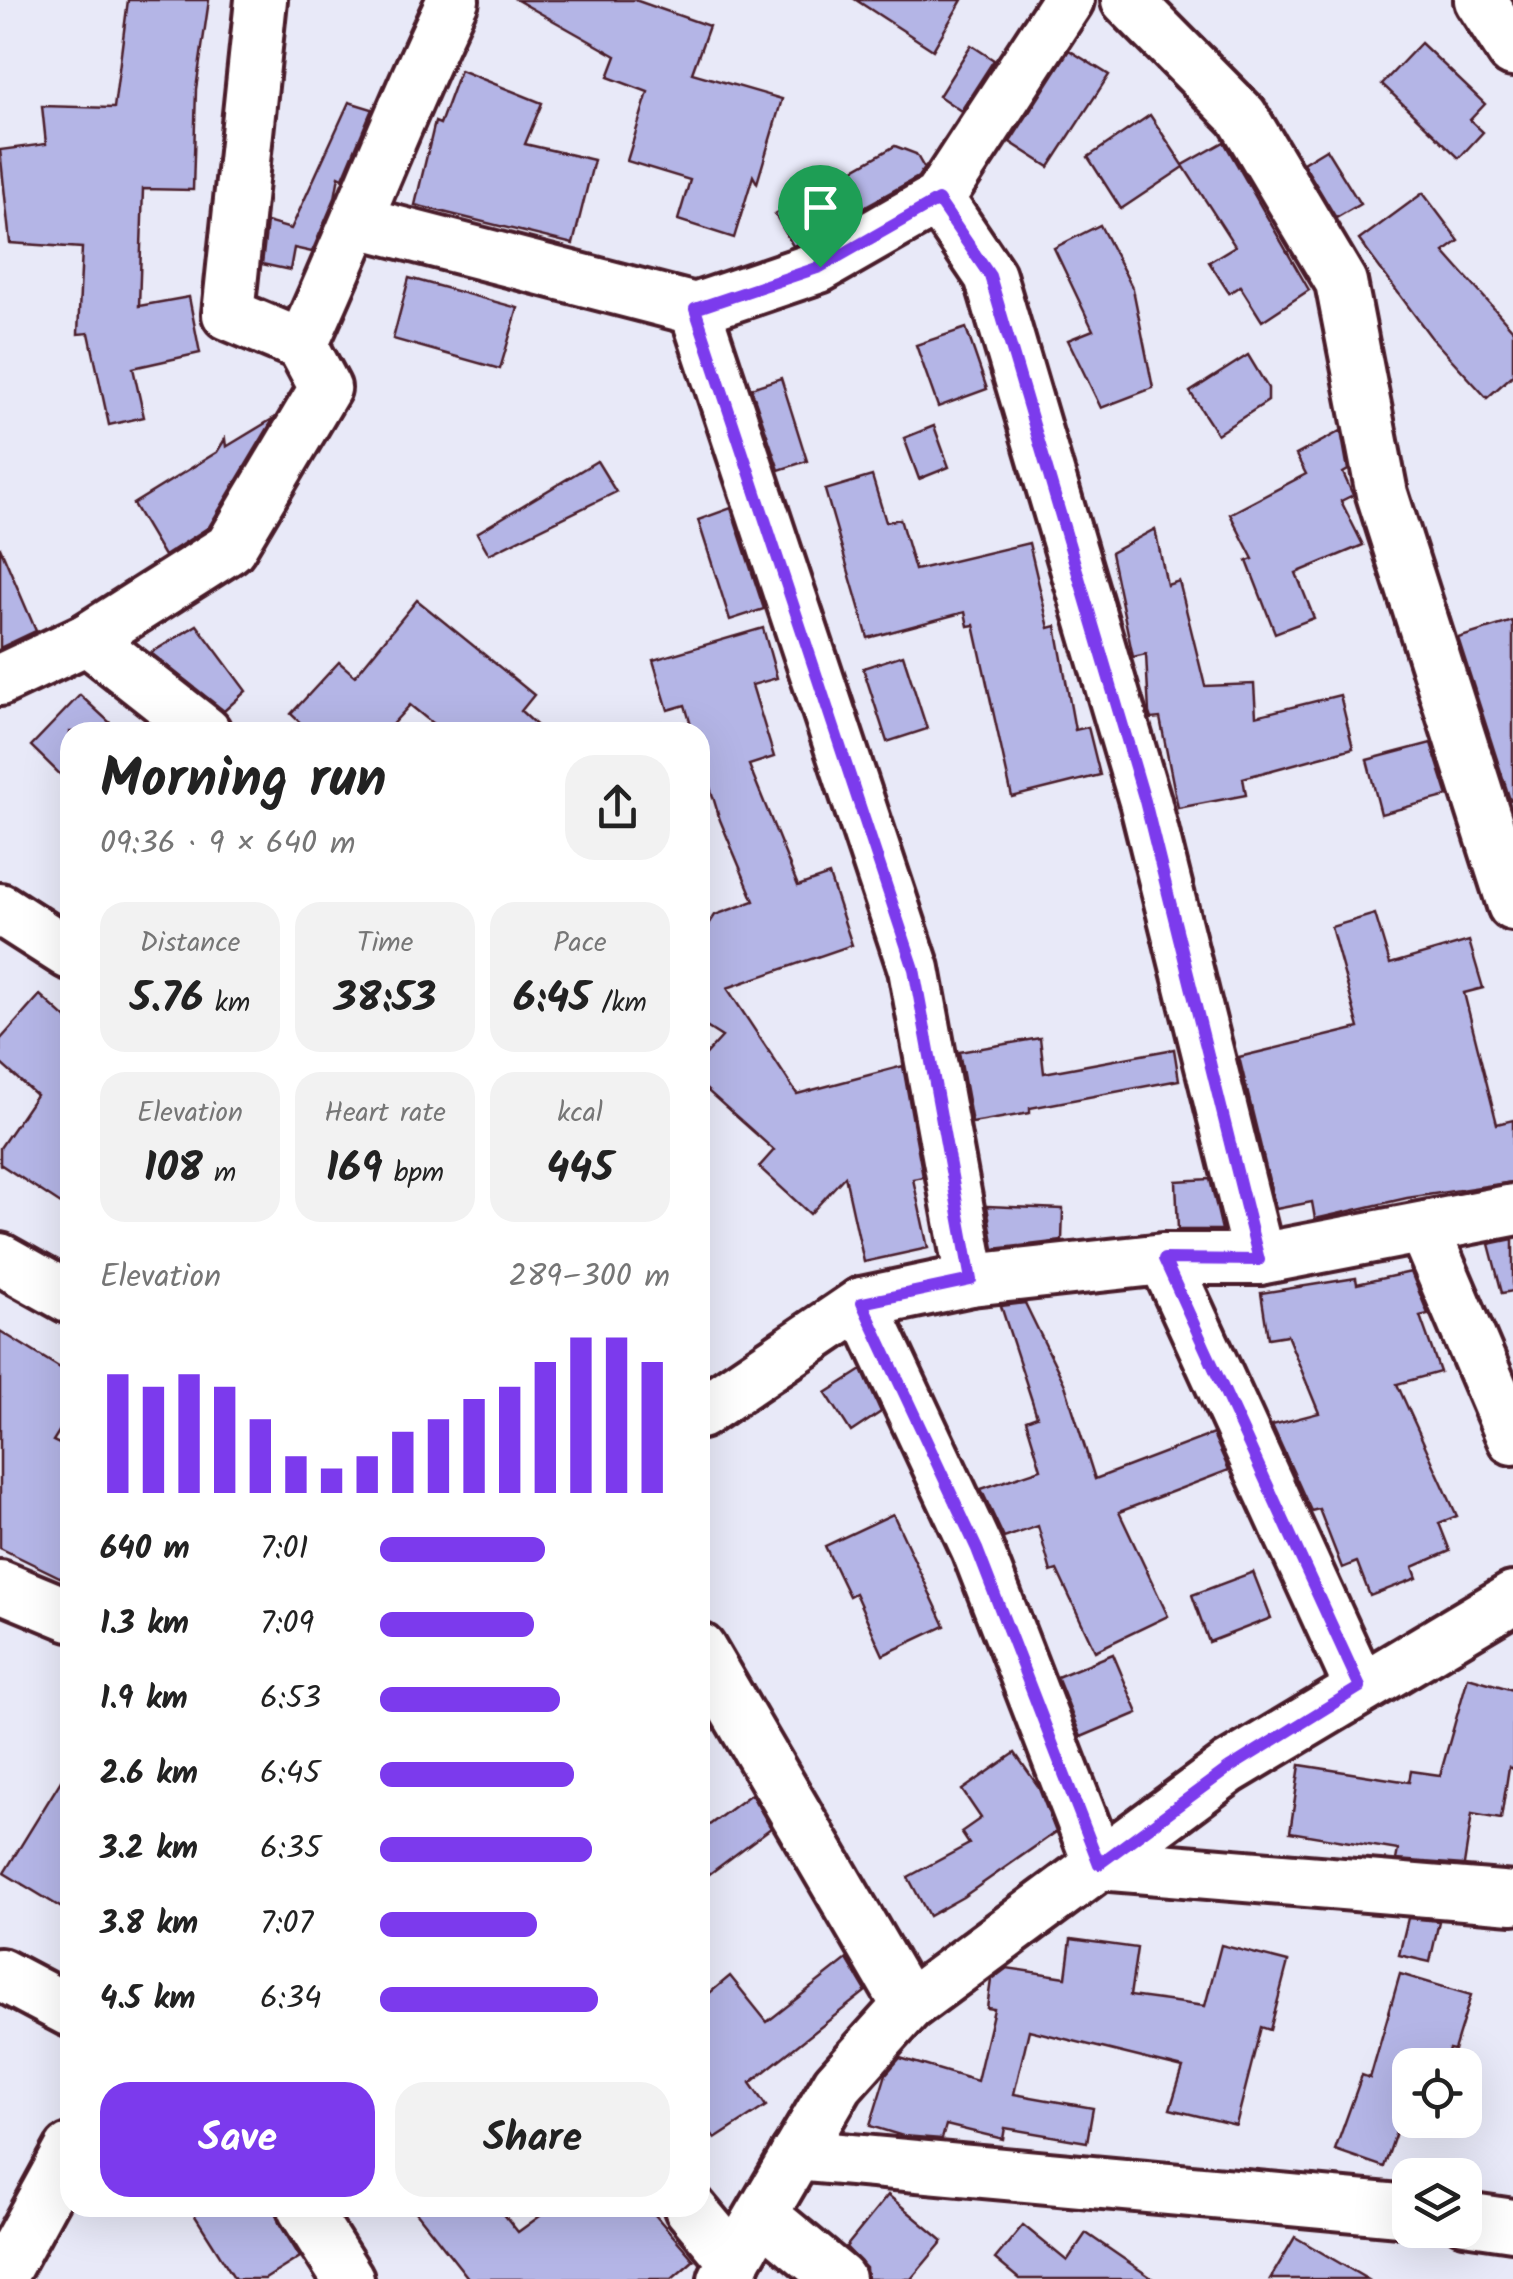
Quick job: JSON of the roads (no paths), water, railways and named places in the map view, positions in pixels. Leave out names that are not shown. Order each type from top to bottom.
[{"type":"street","points":[[0,680],[87,639],[230,548],[324,388],[302,345],[228,314],[261,0]]},
{"type":"street","points":[[302,345],[359,222],[415,78],[453,0]]},
{"type":"street","points":[[359,222],[695,309],[820,267],[938,200],[1068,0]]},
{"type":"street","points":[[1127,0],[1242,116],[1341,282],[1382,494],[1513,905]]},
{"type":"street","points":[[1480,0],[1513,51]]},
{"type":"street","points":[[938,200],[990,276],[1145,801],[1259,1260]]},
{"type":"street","points":[[695,309],[914,969],[971,1280]]},
{"type":"street","points":[[87,639],[192,722]]},
{"type":"street","points":[[0,909],[60,948]]},
{"type":"street","points":[[710,1405],[862,1303],[971,1280],[1164,1259],[1259,1260],[1513,1210]]},
{"type":"street","points":[[1424,1230],[1513,1439]]},
{"type":"street","points":[[0,1259],[60,1292]]},
{"type":"street","points":[[1164,1259],[1360,1687]]},
{"type":"street","points":[[862,1303],[977,1549],[1099,1864]]},
{"type":"street","points":[[0,1586],[60,1611]]},
{"type":"street","points":[[696,2217],[729,2271],[838,2084],[908,2006],[1229,1768],[1513,1598]]},
{"type":"street","points":[[1461,1626],[1513,1640]]},
{"type":"street","points":[[710,1666],[908,2006]]},
{"type":"street","points":[[1099,1864],[1513,1898]]},
{"type":"street","points":[[0,1974],[60,2006]]},
{"type":"street","points":[[796,2156],[1392,2209]]},
{"type":"street","points":[[0,2278],[60,2168]]},
{"type":"street","points":[[763,2216],[839,2279]]},
{"type":"street","points":[[309,2217],[348,2279]]},
{"type":"street","points":[[1482,2221],[1513,2226]]}]
